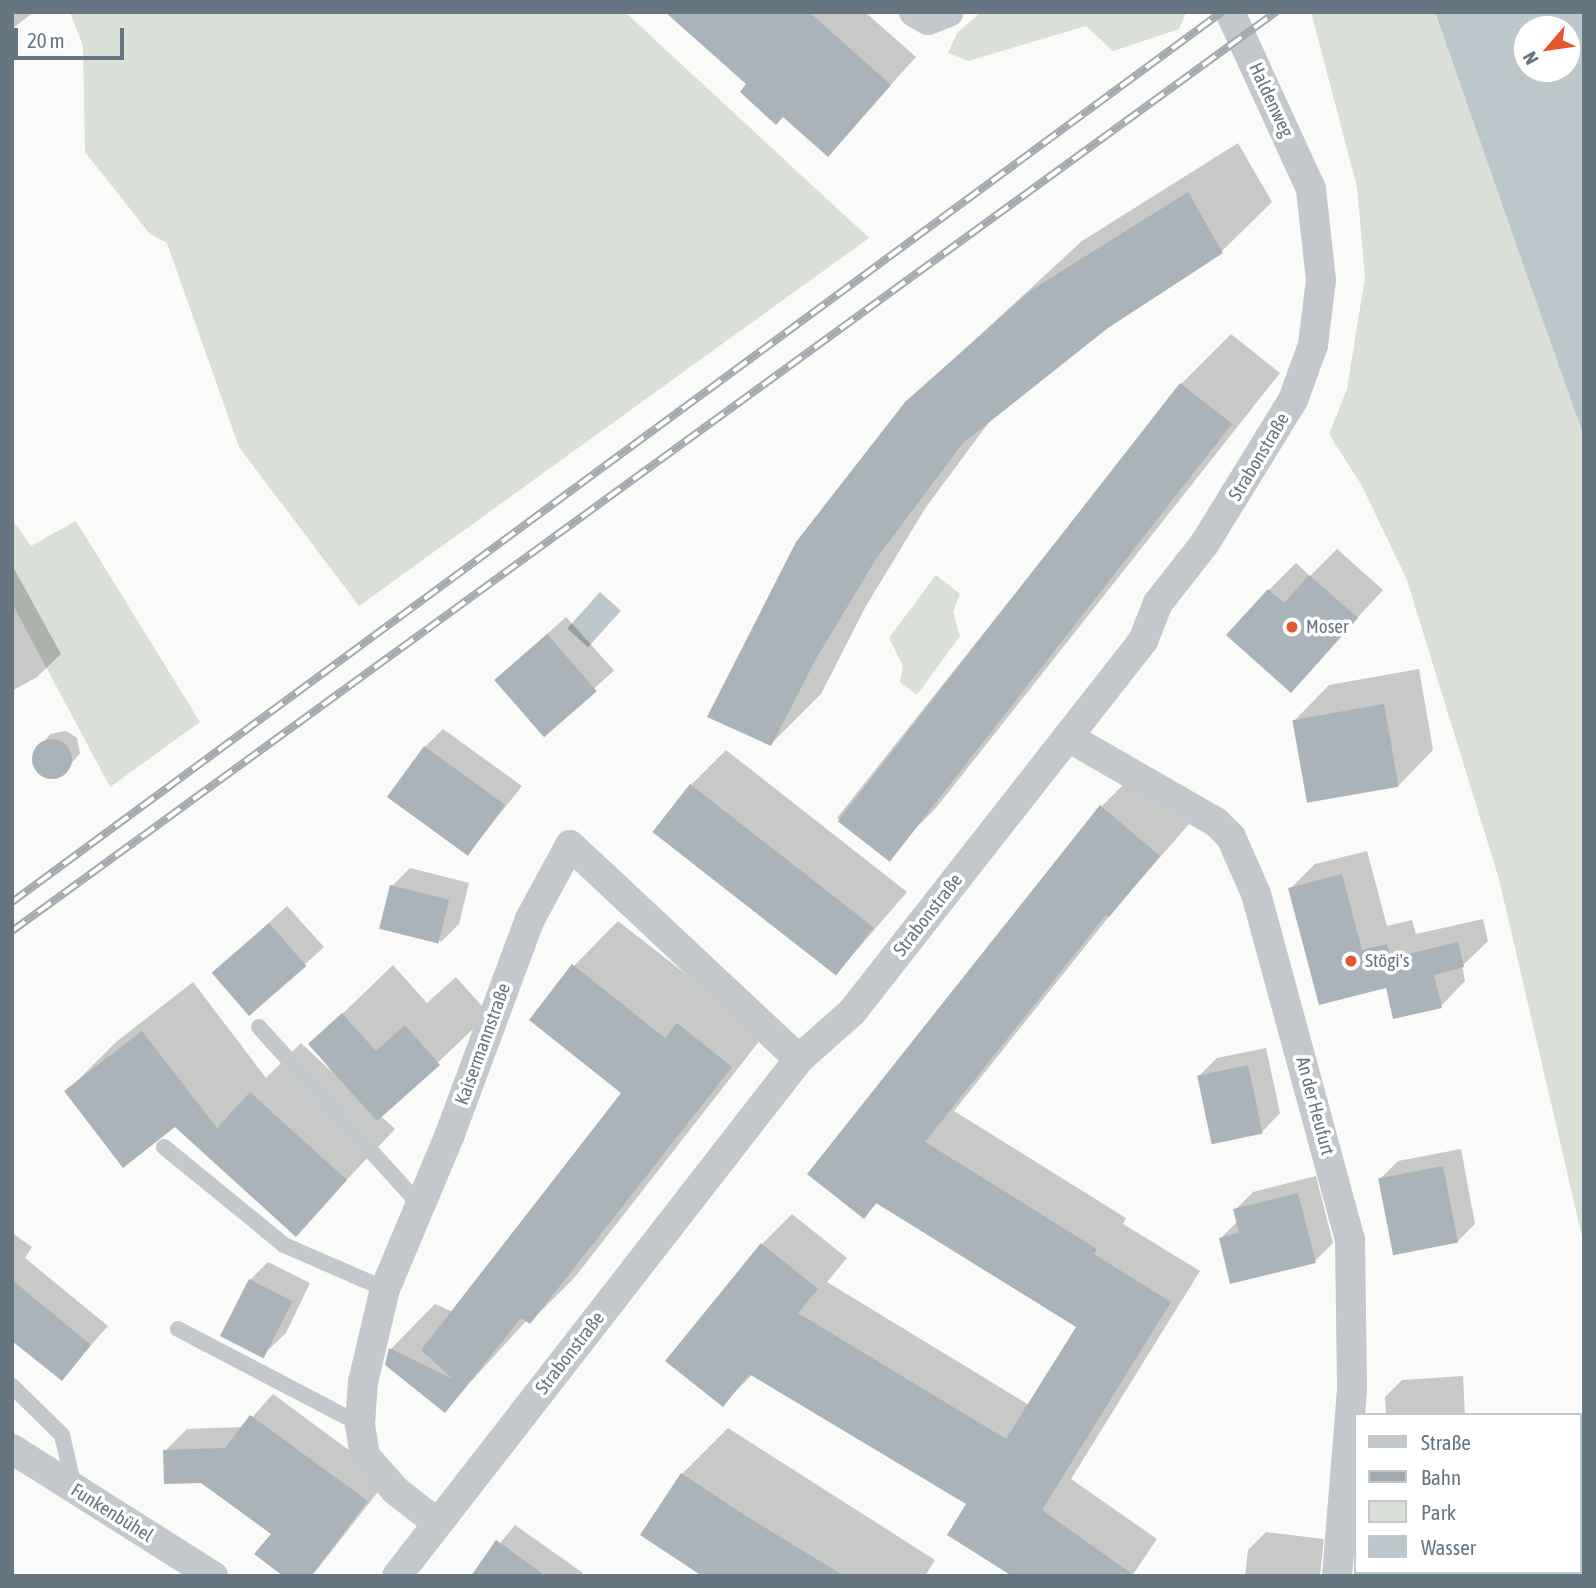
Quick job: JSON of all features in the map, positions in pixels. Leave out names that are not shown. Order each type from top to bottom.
[{"type":"street","points":[[914,12],[928,20],[949,12]]},
{"type":"street","name":"Haldenweg","points":[[1230,12],[1311,189]]},
{"type":"street","name":"Strabonstraße","points":[[397,1576],[436,1522],[799,1059],[852,1012],[1143,641],[1158,603],[1205,543],[1293,400],[1313,345],[1321,280],[1311,189]]},
{"type":"street","name":"An der Heufurt","points":[[1068,737],[1216,822],[1231,837],[1256,894],[1350,1240],[1352,1390],[1337,1576]]},
{"type":"street","name":"Kaisermannstraße","points":[[436,1522],[396,1491],[365,1456],[360,1424],[363,1382],[385,1289],[530,919],[570,845],[799,1059]]},
{"type":"street","name":"Funkenbühel","points":[[12,1450],[213,1576]]},
{"type":"lane","points":[[259,1027],[420,1205]]},
{"type":"lane","points":[[164,1147],[284,1245],[385,1289]]},
{"type":"lane","points":[[178,1329],[360,1424]]},
{"type":"lane","points":[[12,1386],[62,1434],[74,1489]]},
{"type":"green space","points":[[70,12],[625,12],[869,238],[359,606],[239,447],[167,243],[150,234],[85,152],[83,46]]},
{"type":"green space","points":[[981,12],[1186,12],[1179,29],[1113,51],[1086,26],[968,61],[948,53],[957,33]]},
{"type":"green space","points":[[1311,12],[1435,12],[1584,437],[1584,1245],[1499,879],[1407,580],[1362,486],[1329,434],[1347,389],[1365,277],[1357,187]]},
{"type":"green space","points":[[12,519],[31,546],[76,521],[200,722],[110,787],[12,603]]},
{"type":"green space","points":[[936,575],[960,594],[953,612],[960,636],[917,695],[900,682],[903,666],[889,638]]},
{"type":"water","points":[[1435,12],[1584,12],[1584,437]]},
{"type":"water","points":[[600,592],[621,611],[588,647],[567,628]]},
{"type":"building","points":[[665,12],[809,12],[891,85],[828,157],[783,117],[776,125],[740,92],[746,84]]},
{"type":"building","points":[[1188,192],[1223,253],[1108,328],[963,443],[876,559],[817,657],[771,746],[707,717],[796,542],[905,402],[1030,291]]},
{"type":"building","points":[[1180,383],[1232,424],[890,862],[838,821]]},
{"type":"building","name":"Moser","points":[[1309,575],[1358,618],[1291,693],[1226,635],[1268,589],[1284,603]]},
{"type":"building","points":[[547,634],[597,691],[544,737],[494,680]]},
{"type":"building","points":[[1384,704],[1399,787],[1307,803],[1292,720]]},
{"type":"building","points":[[52,739],[60,740],[66,745],[71,751],[71,767],[66,773],[60,778],[52,779],[44,778],[38,773],[33,767],[32,759],[33,751],[38,745],[44,740]]},
{"type":"building","points":[[424,746],[505,805],[468,856],[387,797]]},
{"type":"building","points":[[690,784],[874,927],[836,976],[652,832]]},
{"type":"building","points":[[1100,805],[1160,856],[1109,917],[1106,915],[925,1142],[1097,1249],[1094,1254],[1171,1302],[1042,1510],[1135,1576],[1012,1576],[947,1535],[966,1504],[749,1374],[723,1407],[665,1361],[761,1243],[818,1289],[798,1313],[1006,1439],[1076,1327],[876,1203],[864,1219],[807,1174]]},
{"type":"building","points":[[1342,874],[1362,950],[1387,944],[1391,958],[1458,942],[1464,967],[1434,975],[1442,1008],[1393,1019],[1386,988],[1319,1005],[1288,888]]},
{"type":"building","points":[[390,885],[449,900],[438,943],[379,929]]},
{"type":"building","points":[[269,923],[306,966],[249,1016],[212,973]]},
{"type":"building","points":[[572,964],[665,1038],[677,1023],[732,1067],[530,1324],[521,1318],[445,1413],[385,1365],[389,1348],[453,1379],[421,1350],[621,1093],[529,1020]]},
{"type":"building","points":[[342,1013],[376,1051],[405,1025],[440,1065],[377,1121],[308,1044]]},
{"type":"building","points":[[142,1031],[217,1128],[250,1092],[347,1180],[296,1237],[175,1127],[123,1168],[64,1091]]},
{"type":"building","points":[[1248,1065],[1263,1133],[1212,1144],[1197,1076]]},
{"type":"building","points":[[1443,1166],[1458,1243],[1393,1255],[1378,1179]]},
{"type":"building","points":[[1298,1193],[1316,1263],[1230,1284],[1219,1238],[1239,1233],[1233,1209]]},
{"type":"building","points":[[249,1279],[293,1301],[264,1358],[220,1336]]},
{"type":"building","points":[[12,1280],[91,1345],[62,1381],[12,1341]]},
{"type":"building","points":[[250,1415],[368,1501],[311,1576],[283,1576],[254,1554],[271,1534],[201,1483],[164,1484],[163,1450],[225,1448]]},
{"type":"building","points":[[681,1473],[844,1576],[702,1576],[640,1535]]},
{"type":"building","points":[[496,1540],[546,1576],[471,1576]]},
{"type":"railway","points":[[12,902],[1222,12]]},
{"type":"railway","points":[[12,931],[1276,12]]},
{"type":"place","name":"Moser","points":[[1292,627]]},
{"type":"place","name":"Stögi's","points":[[1351,961]]}]
